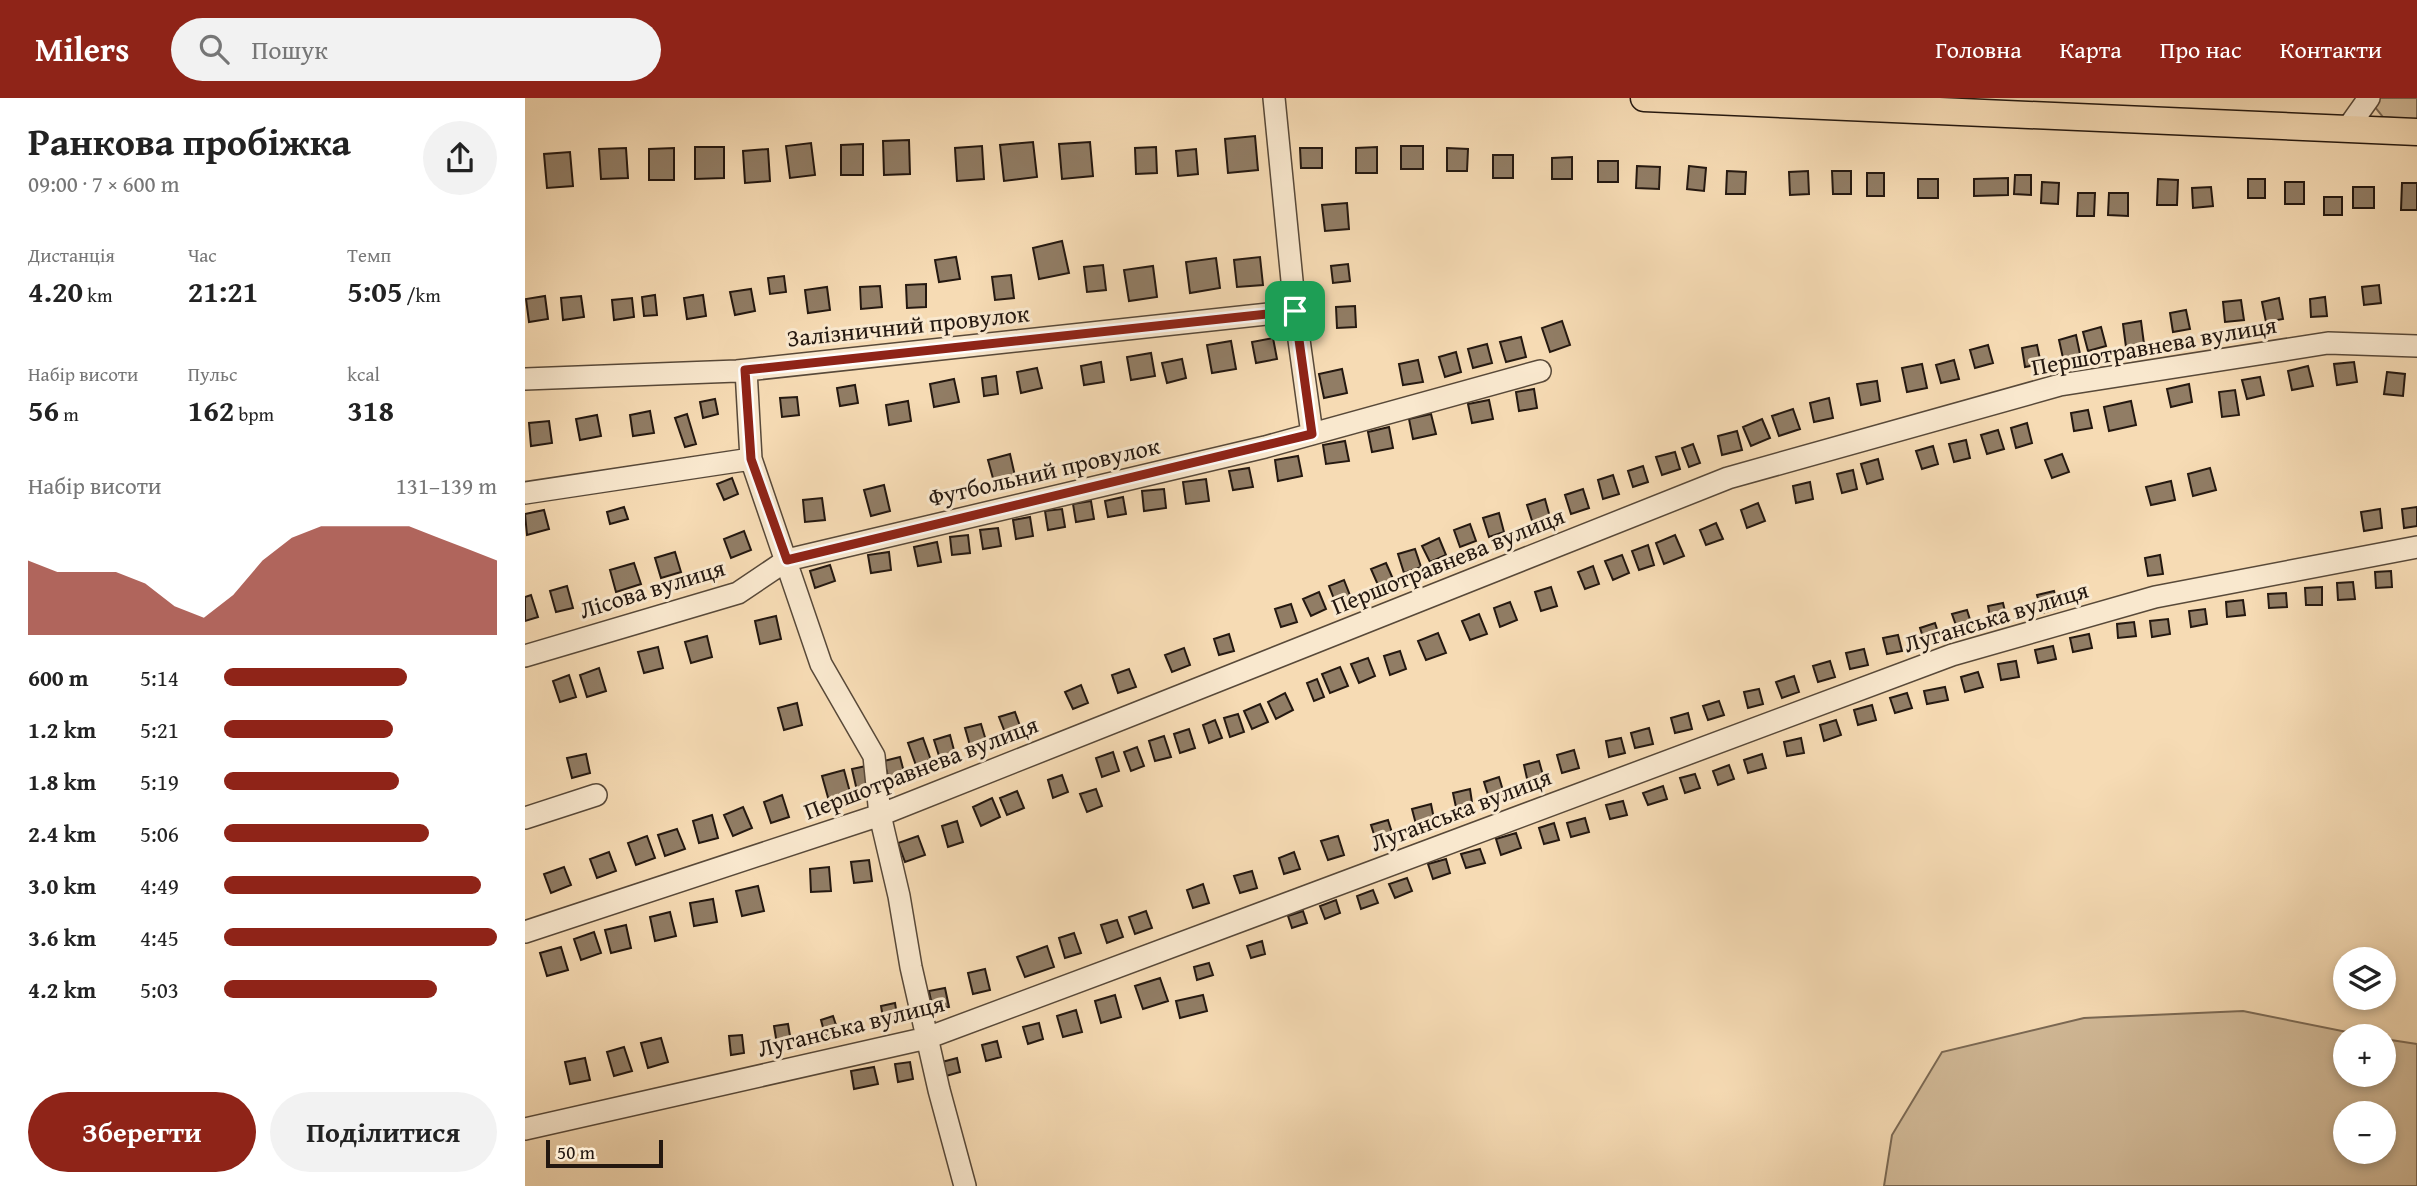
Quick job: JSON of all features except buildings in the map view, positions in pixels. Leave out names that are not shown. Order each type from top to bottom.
[{"type":"main road","points":[[1644,98],[2417,132]]},
{"type":"street","points":[[1275,98],[1295,311],[1312,434]]},
{"type":"street","points":[[2347,130],[2369,98]]},
{"type":"street","name":"Залізничний провулок","points":[[525,379],[745,370],[1295,311]]},
{"type":"street","name":"Першотравнева вулиця","points":[[525,932],[880,815],[1728,478],[2060,384],[2328,343],[2417,346]]},
{"type":"street","points":[[745,370],[751,459],[821,664],[874,756],[880,815],[927,1038],[965,1186]]},
{"type":"street","name":"Футбольний провулок","points":[[787,560],[1312,434],[1539,371]]},
{"type":"street","points":[[525,493],[751,459]]},
{"type":"street","name":"Луганська вулиця","points":[[525,1129],[927,1038],[1952,655],[2155,597],[2417,547]]},
{"type":"street","name":"Лісова вулиця","points":[[525,656],[738,593],[787,560]]},
{"type":"street","points":[[525,818],[596,795]]},
{"type":"shaded area","points":[[2378,98],[2417,98],[2417,120],[2383,117],[2375,107]]},
{"type":"shaded area","points":[[2243,1011],[2333,1029],[2333,1087],[2396,1087],[2396,1041],[2417,1044],[2417,1186],[1884,1186],[1892,1135],[1942,1052],[2084,1018]]},
{"type":"route","points":[[1295,311],[1312,434],[787,560],[751,459],[745,370],[1295,311]]}]
